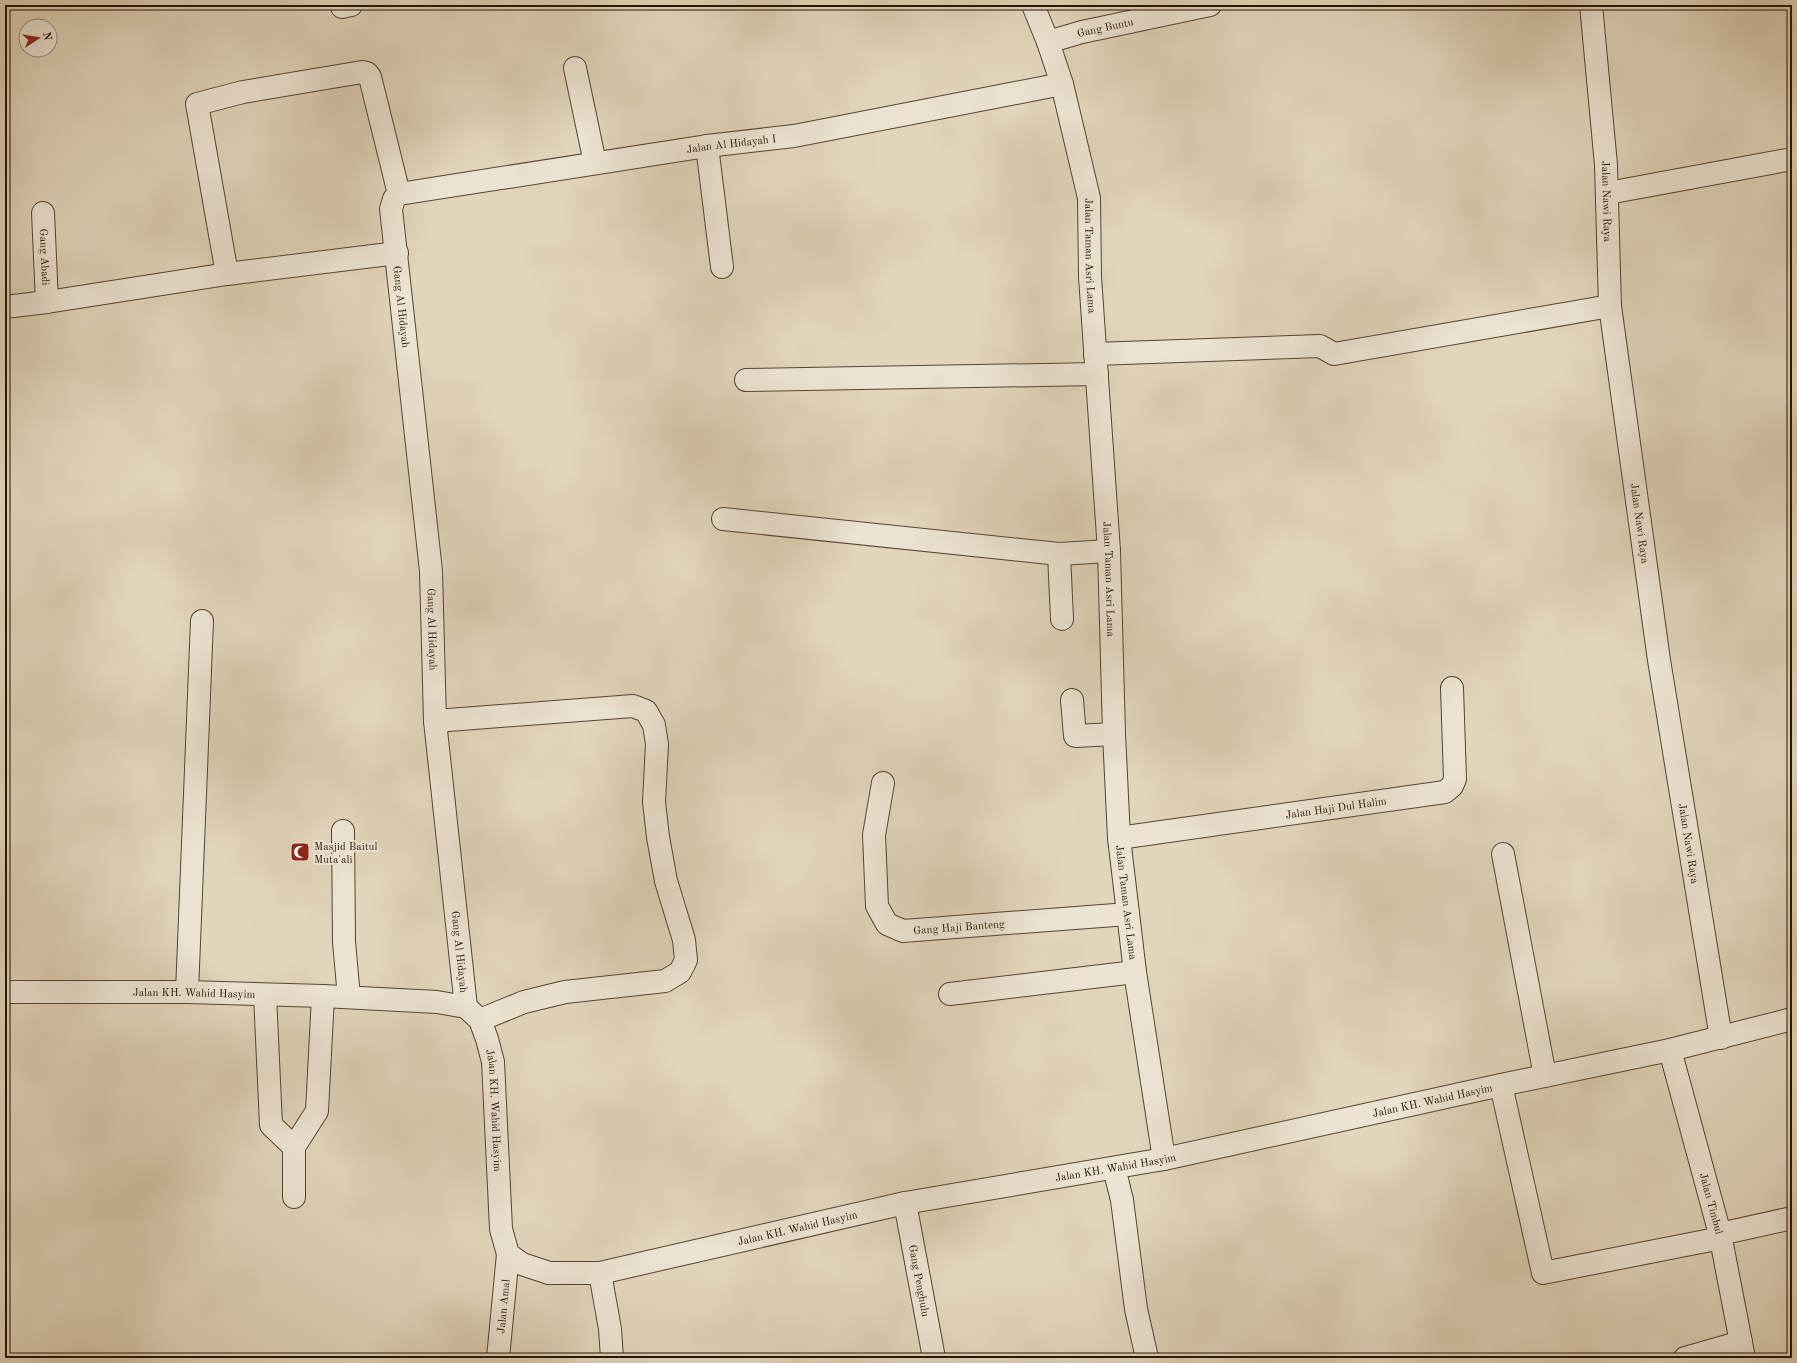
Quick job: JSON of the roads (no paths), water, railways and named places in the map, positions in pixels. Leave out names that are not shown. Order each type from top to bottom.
[{"type":"street","name":"Jalan Taman Asri Lama","points":[[1033,5],[1048,42],[1062,84],[1090,198],[1090,277],[1109,551],[1114,734],[1120,838],[1135,972],[1164,1159]]},
{"type":"street","name":"Gang Buntu","points":[[1048,42],[1082,32],[1210,5]]},
{"type":"street","name":"Jalan Nawi Raya","points":[[1591,5],[1608,193],[1610,306],[1658,660],[1721,1038]]},
{"type":"street","points":[[575,68],[595,163]]},
{"type":"street","points":[[227,274],[197,104],[243,92],[362,72],[367,73],[370,77],[399,194]]},
{"type":"street","name":"Jalan Al Hidayah I","points":[[399,194],[707,146],[794,136],[1062,84]]},
{"type":"street","points":[[707,146],[722,267]]},
{"type":"street","points":[[1608,193],[1792,160]]},
{"type":"street","name":"Gang Al Hidayah","points":[[399,194],[394,199],[391,210],[397,253],[431,571],[435,721],[473,1013]]},
{"type":"street","name":"Gang Abadi","points":[[43,213],[47,302]]},
{"type":"street","points":[[5,306],[47,302],[227,274],[397,253]]},
{"type":"street","points":[[746,380],[1096,364],[1320,346],[1334,354],[1610,306]]},
{"type":"street","points":[[722,519],[1059,554],[1109,551]]},
{"type":"street","points":[[1059,554],[1062,619]]},
{"type":"street","points":[[187,992],[202,621]]},
{"type":"street","name":"Jalan Haji Dul Halim","points":[[1120,838],[1445,792],[1452,786],[1455,779],[1452,688]]},
{"type":"street","points":[[1072,700],[1074,736],[1114,734]]},
{"type":"street","points":[[435,721],[634,706],[646,711],[654,724],[657,744],[654,802],[658,837],[666,881],[684,940],[686,960],[680,972],[665,982],[565,992],[473,1013]]},
{"type":"street","name":"Gang Haji Banteng","points":[[883,783],[874,835],[877,906],[887,924],[903,931],[1128,914]]},
{"type":"street","points":[[343,831],[344,942],[349,997]]},
{"type":"street","points":[[1503,854],[1545,1076]]},
{"type":"street","points":[[950,994],[1135,972]]},
{"type":"street","name":"Jalan KH. Wahid Hasyim","points":[[5,992],[187,992],[349,997],[437,1002],[473,1013],[487,1039],[493,1062],[501,1229],[508,1254],[522,1264],[549,1273],[600,1273],[905,1203],[1164,1159],[1501,1085],[1670,1050],[1792,1019]]},
{"type":"street","points":[[265,995],[271,1125],[294,1147]]},
{"type":"street","points":[[294,1197],[294,1147],[317,1111],[323,996]]},
{"type":"street","name":"Jalan Timbul","points":[[1670,1050],[1720,1236],[1742,1350]]},
{"type":"street","points":[[1501,1085],[1543,1273],[1720,1236],[1792,1218]]},
{"type":"street","points":[[1114,1168],[1122,1200],[1136,1308],[1146,1358]]},
{"type":"street","name":"Gang Penghulu","points":[[905,1203],[934,1358]]},
{"type":"street","name":"Jalan Amal","points":[[498,1358],[508,1254]]},
{"type":"street","points":[[600,1273],[610,1329],[612,1358]]},
{"type":"street","points":[[1685,1358],[1742,1350]]},
{"type":"place","name":"Masjid Baitul Muta'ali","points":[[300,852]]}]
